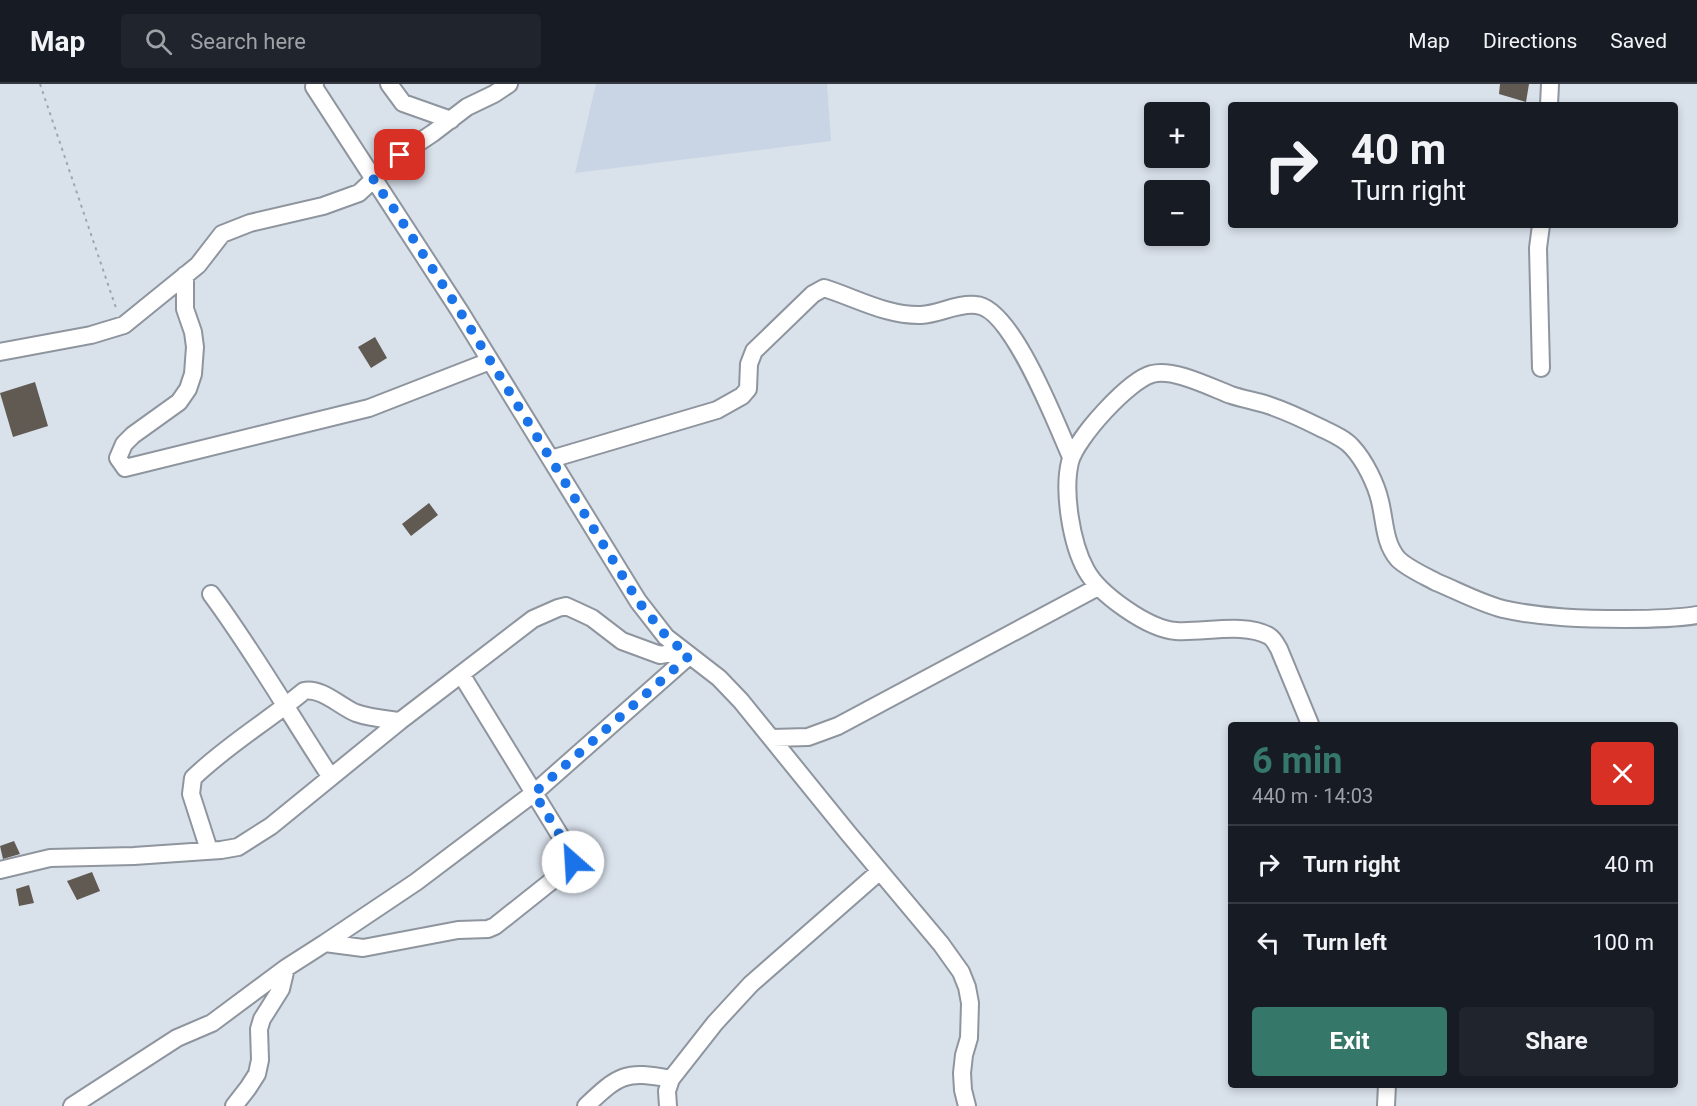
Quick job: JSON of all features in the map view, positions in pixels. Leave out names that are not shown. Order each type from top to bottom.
[{"type":"street","points":[[389,84],[403,103],[450,120]]},
{"type":"street","points":[[0,352],[91,335],[124,325],[198,265],[214,242],[228,231],[250,223],[343,200],[359,193],[400,155],[467,107],[509,84]]},
{"type":"street","points":[[1549,102],[1550,84]]},
{"type":"street","points":[[313,85],[490,361],[638,601],[666,636],[730,690],[772,738],[941,944],[961,972],[970,1003],[969,1038],[962,1073],[967,1106]]},
{"type":"street","points":[[1541,228],[1538,248],[1541,368]]},
{"type":"street","points":[[185,275],[185,309],[193,332],[195,347],[193,374],[179,402],[124,444],[118,458],[124,468],[369,408],[490,361]]},
{"type":"street","points":[[551,459],[717,410],[733,402],[748,389],[749,364],[754,351],[813,294],[824,288],[885,310],[906,314],[921,315],[977,304],[989,311],[1002,322],[1020,348],[1071,457]]},
{"type":"street","points":[[1309,722],[1279,649],[1272,638],[1257,631],[1225,629],[1173,631],[1158,627],[1140,617],[1098,586],[1086,570],[1076,548],[1067,487],[1071,457],[1089,428],[1143,377],[1154,373],[1173,373],[1248,401],[1266,404],[1338,436],[1361,458],[1380,498],[1390,548],[1400,561],[1432,579],[1502,608],[1552,617],[1666,619],[1697,615]]},
{"type":"street","points":[[772,738],[808,737],[838,726],[1098,586]]},
{"type":"street","points":[[211,594],[261,665],[330,776]]},
{"type":"street","points":[[0,870],[50,858],[134,856],[237,847],[255,837],[400,720],[545,612],[566,606],[592,618],[622,640],[641,648],[660,655],[686,654]]},
{"type":"street","points":[[72,1106],[177,1038],[212,1023],[286,968],[416,882],[534,793],[686,654]]},
{"type":"street","points":[[325,943],[363,948],[458,930],[488,929],[560,876],[573,862],[569,850],[461,674]]},
{"type":"street","points":[[209,850],[191,794],[193,778],[225,749],[303,691],[315,691],[356,713],[400,720]]},
{"type":"street","points":[[668,1106],[667,1091],[671,1079],[715,1023],[751,984],[880,871]]},
{"type":"street","points":[[234,1106],[248,1089],[256,1074],[260,1060],[259,1029],[281,989],[286,968]]},
{"type":"street","points":[[586,1106],[606,1087],[621,1077],[634,1074],[671,1079]]},
{"type":"street","points":[[1386,1106],[1387,1088]]},
{"type":"path","points":[[40,84],[113,304],[124,325]]},
{"type":"shaded area","points":[[596,84],[827,84],[831,141],[575,173]]},
{"type":"building","points":[[1500,84],[1529,84],[1526,102],[1499,94]]},
{"type":"building","points":[[375,337],[387,358],[371,368],[358,347]]},
{"type":"building","points":[[35,382],[48,426],[13,437],[0,393]]},
{"type":"building","points":[[429,503],[438,515],[411,536],[402,524]]},
{"type":"building","points":[[14,841],[20,854],[3,859],[0,846]]},
{"type":"building","points":[[92,872],[100,891],[77,900],[67,881]]},
{"type":"building","points":[[29,885],[34,903],[19,906],[16,889]]},
{"type":"route","points":[[400,155],[373,180],[459,310],[638,601],[666,636],[689,656],[534,793],[573,857],[573,862]]}]
